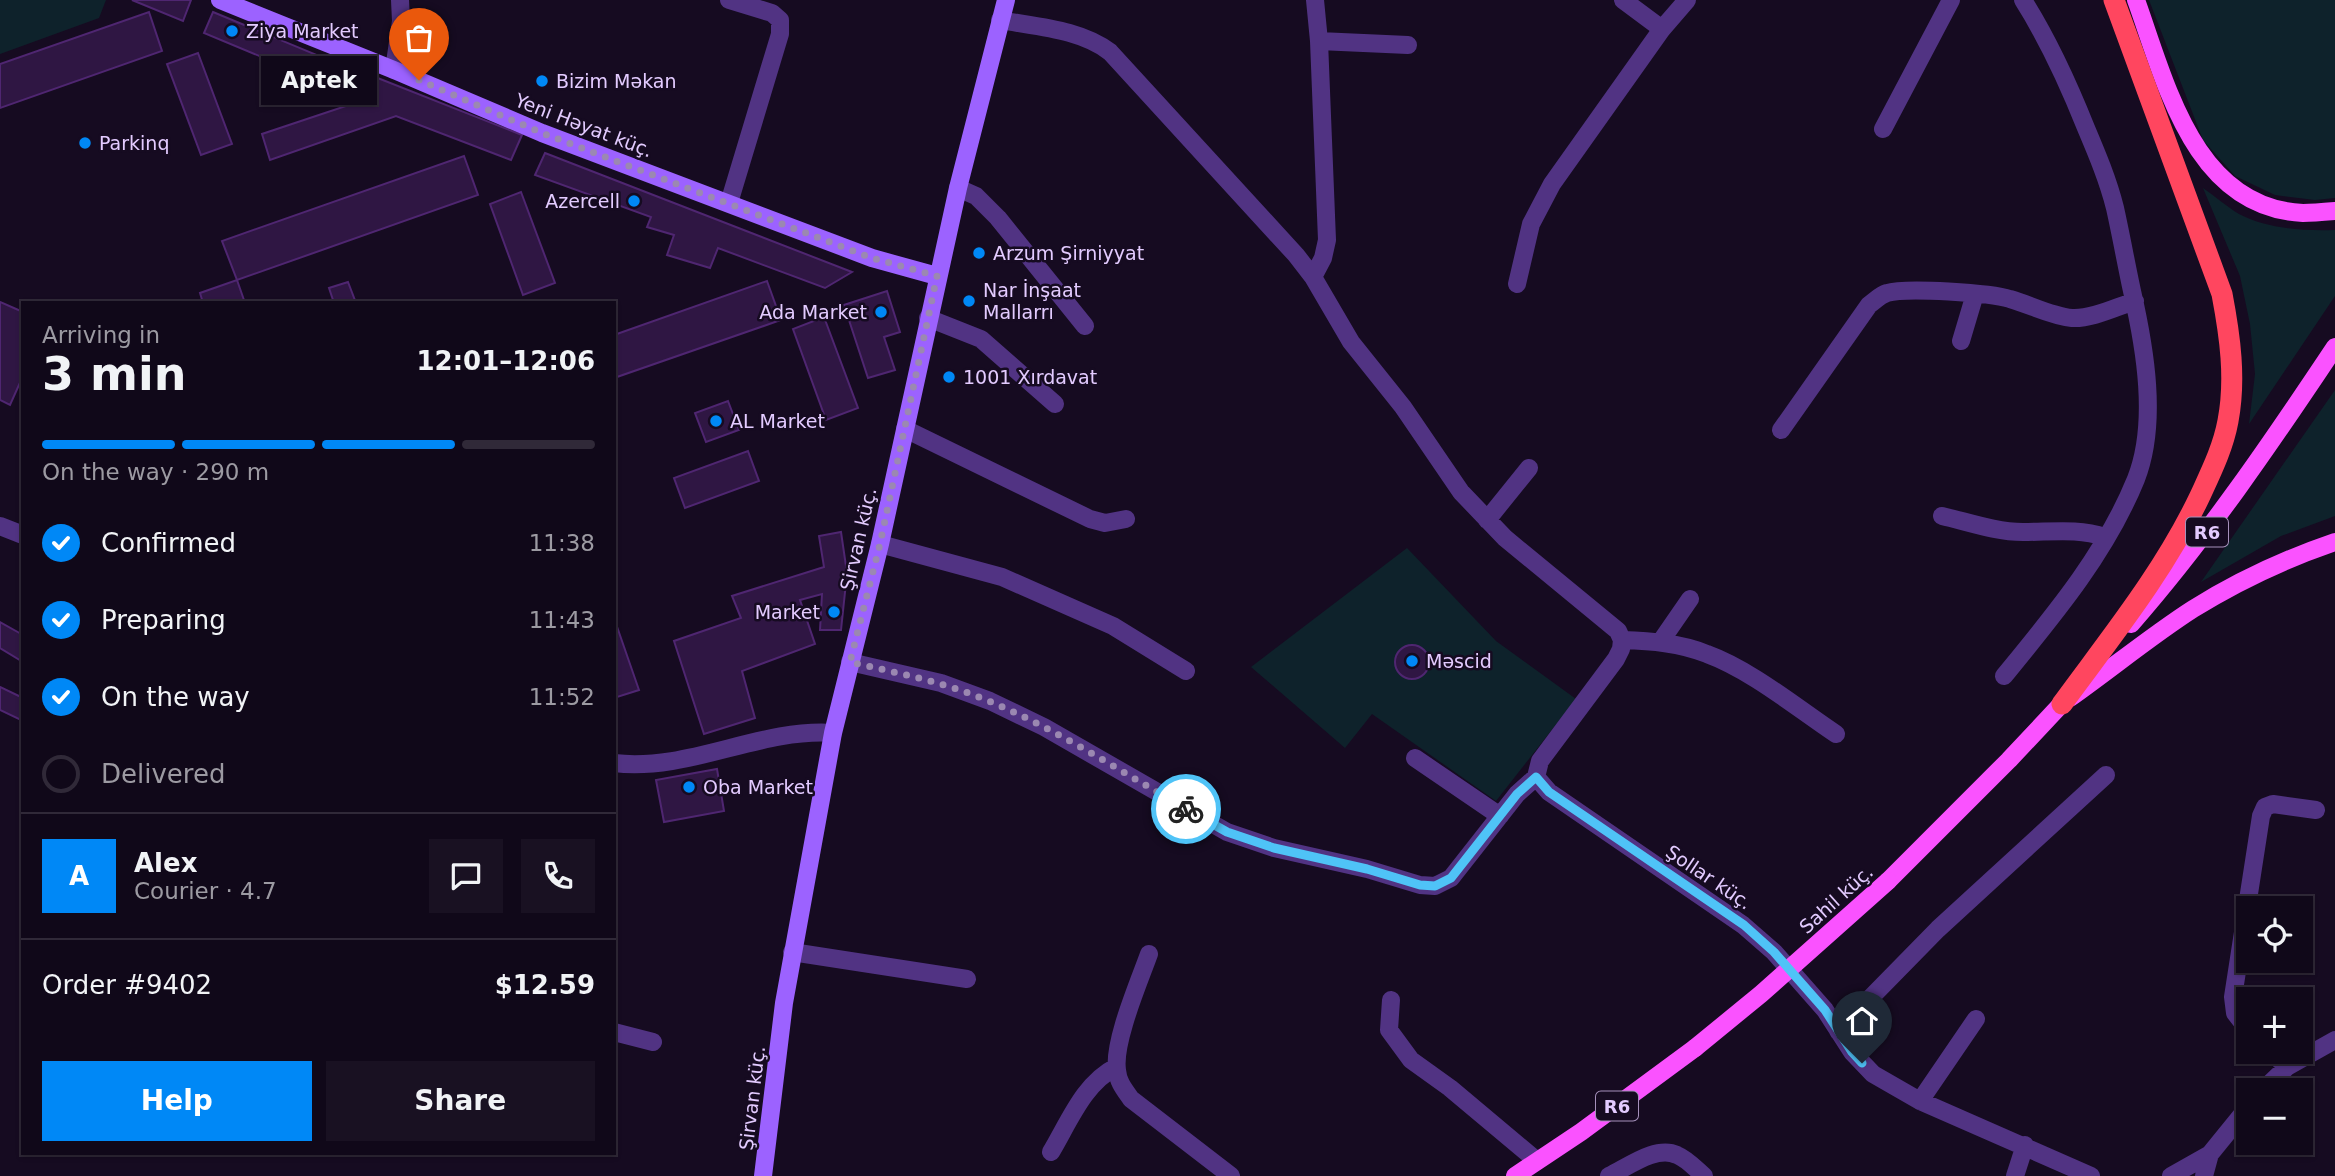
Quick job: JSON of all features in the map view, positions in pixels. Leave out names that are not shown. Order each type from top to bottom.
[{"type":"highway","points":[[2062,704],[2140,598],[2180,538],[2216,462],[2228,421],[2232,379],[2230,336],[2222,294],[2114,0]]},
{"type":"main road","points":[[2136,0],[2174,106],[2195,146],[2217,175],[2247,197],[2273,207],[2301,213],[2335,211]]},
{"type":"main road","name":"R6","points":[[2062,704],[2155,597],[2209,528],[2265,453],[2335,347]]},
{"type":"main road","points":[[2062,704],[2193,609],[2246,579],[2335,542]]},
{"type":"main road","name":"Sahil küç.","points":[[1515,1176],[1637,1092],[1761,993],[1888,881],[2062,704]]},
{"type":"street","name":"Yeni Həyat küç.","points":[[220,0],[542,133],[872,258],[937,276]]},
{"type":"street","points":[[394,70],[401,21],[400,0]]},
{"type":"street","points":[[729,0],[772,13],[780,20],[780,34],[729,203]]},
{"type":"street","name":"Şirvan küç.","points":[[764,1176],[792,952],[833,733],[880,544],[937,276],[1006,0]]},
{"type":"street","points":[[1313,277],[1323,258],[1327,240],[1320,41],[1315,0]]},
{"type":"street","points":[[1623,0],[1662,29]]},
{"type":"street","points":[[1517,284],[1531,224],[1552,184],[1662,29],[1687,0]]},
{"type":"street","points":[[1883,129],[1951,0]]},
{"type":"street","points":[[2004,676],[2076,586],[2105,537],[2136,478],[2142,456],[2147,413],[2146,361],[2114,206],[2101,165],[2066,77],[2042,29],[2023,0]]},
{"type":"street","points":[[850,662],[941,683],[990,701],[1044,727],[1227,832],[1274,848],[1367,869],[1420,885],[1435,886],[1451,878],[1517,794],[1536,777],[1540,761],[1621,649],[1622,639],[1618,631],[1540,568],[1487,520],[1461,492],[1403,407],[1351,342],[1313,277],[1296,255],[1110,52],[1095,41],[1076,34],[1000,20]]},
{"type":"street","points":[[1320,41],[1408,45]]},
{"type":"street","points":[[958,188],[976,196],[998,218],[1085,326]]},
{"type":"street","points":[[1781,430],[1870,305],[1884,293],[1898,291],[1975,294],[2008,298],[2073,318],[2135,301]]},
{"type":"street","points":[[1961,341],[1975,294]]},
{"type":"street","points":[[928,318],[981,340],[1055,404]]},
{"type":"street","points":[[905,429],[1090,519],[1105,523],[1126,519]]},
{"type":"street","points":[[1487,520],[1529,468]]},
{"type":"street","points":[[1942,516],[2021,532],[2063,529],[2089,531],[2105,537]]},
{"type":"street","points":[[0,526],[21,533]]},
{"type":"street","points":[[880,544],[1002,577],[1113,626],[1186,671]]},
{"type":"street","points":[[1661,642],[1690,599]]},
{"type":"street","points":[[1622,639],[1661,642],[1706,653],[1735,667],[1836,734]]},
{"type":"street","points":[[616,762],[660,763],[793,734],[833,733]]},
{"type":"street","points":[[1415,758],[1500,816]]},
{"type":"street","points":[[1838,1031],[1938,929],[2106,775]]},
{"type":"street","name":"Şollar küç.","points":[[1536,777],[1549,792],[1744,925],[1774,952],[1825,1010],[1852,1052],[1872,1074],[1920,1101],[2091,1176]]},
{"type":"street","points":[[2236,1014],[2233,997],[2261,816],[2265,807],[2273,804],[2316,810]]},
{"type":"street","points":[[792,952],[967,979]]},
{"type":"street","points":[[1149,954],[1117,1048],[1116,1068],[1120,1084],[1131,1099],[1231,1176]]},
{"type":"street","points":[[1391,1000],[1388,1030],[1411,1060],[1450,1088],[1537,1161]]},
{"type":"street","points":[[1920,1101],[1976,1019]]},
{"type":"street","points":[[616,1033],[653,1042]]},
{"type":"street","points":[[2276,1078],[2287,1067],[2335,1040]]},
{"type":"street","points":[[2284,1064],[2287,1067]]},
{"type":"street","points":[[1051,1152],[1092,1084],[1102,1074],[1116,1068]]},
{"type":"street","points":[[2171,1176],[2210,1154],[2236,1122]]},
{"type":"street","points":[[2015,1176],[2025,1145]]},
{"type":"street","points":[[1609,1176],[1655,1153],[1666,1151],[1678,1155],[1704,1176]]},
{"type":"street","points":[[2204,1176],[2210,1154]]},
{"type":"shaded area","points":[[0,0],[106,0],[99,18],[0,54]]},
{"type":"shaded area","points":[[2149,0],[2335,0],[2335,198],[2315,200],[2275,195],[2235,176],[2203,140]]},
{"type":"shaded area","points":[[2203,188],[2239,214],[2262,223],[2298,229],[2335,230],[2335,296],[2249,424],[2255,374],[2250,324],[2240,276]]},
{"type":"shaded area","points":[[2335,390],[2335,516],[2281,536],[2201,582]]},
{"type":"shaded area","points":[[1407,548],[1496,641],[1576,699],[1496,801],[1372,714],[1345,748],[1251,667]]},
{"type":"building","points":[[132,0],[191,0],[183,21]]},
{"type":"building","points":[[149,12],[162,51],[0,108],[0,64]]},
{"type":"building","points":[[213,12],[348,68],[339,89],[204,33]]},
{"type":"building","points":[[198,53],[232,144],[201,155],[167,64]]},
{"type":"building","points":[[365,73],[522,135],[511,160],[396,116],[270,160],[262,134],[355,103]]},
{"type":"building","points":[[545,153],[852,272],[825,288],[718,248],[710,268],[667,255],[674,235],[647,227],[651,217],[535,175]]},
{"type":"building","points":[[464,156],[478,195],[237,280],[222,241]]},
{"type":"building","points":[[521,192],[555,283],[523,295],[490,204]]},
{"type":"building","points":[[237,280],[244,301],[202,301],[200,293]]},
{"type":"building","points":[[767,281],[781,320],[616,377],[616,334]]},
{"type":"building","points":[[348,282],[355,301],[333,301],[329,288]]},
{"type":"building","points":[[887,291],[900,332],[884,337],[895,370],[868,378],[844,305]]},
{"type":"building","points":[[0,302],[21,311],[21,380],[10,405],[0,400]]},
{"type":"building","points":[[824,317],[858,408],[826,420],[793,329]]},
{"type":"building","points":[[728,401],[739,430],[706,442],[695,413]]},
{"type":"building","points":[[748,451],[759,481],[685,508],[674,478]]},
{"type":"building","points":[[841,532],[847,573],[841,630],[820,630],[822,594],[800,600],[815,644],[742,671],[755,718],[704,734],[674,641],[741,618],[732,596],[824,567],[819,536]]},
{"type":"building","points":[[0,622],[21,634],[21,661],[0,648]]},
{"type":"building","points":[[616,624],[639,690],[616,697]]},
{"type":"building","points":[[1412,645],[1424,650],[1429,662],[1424,674],[1412,679],[1400,674],[1395,662],[1400,650]]},
{"type":"building","points":[[0,687],[21,697],[21,720],[0,710]]},
{"type":"building","points":[[717,769],[724,811],[664,822],[656,780]]},
{"type":"way so far","points":[[419,80],[542,133],[872,258],[937,276],[880,544],[850,662],[941,683],[990,701],[1044,727],[1186,809]]},
{"type":"place","name":"Ziya Market","points":[[232,31]]},
{"type":"place","name":"Aptek","points":[[419,80]]},
{"type":"place","name":"Bizim Məkan","points":[[542,81]]},
{"type":"place","name":"Parkinq","points":[[85,143]]},
{"type":"place","name":"Azercell","points":[[634,201]]},
{"type":"place","name":"Arzum Şirniyyat","points":[[979,253]]},
{"type":"place","name":"Nar İnşaat Mallarrı","points":[[969,301]]},
{"type":"place","name":"Ada Market","points":[[881,312]]},
{"type":"place","name":"1001 Xırdavat","points":[[949,377]]},
{"type":"place","name":"AL Market","points":[[716,421]]},
{"type":"place","name":"Market","points":[[834,612]]},
{"type":"place","name":"Məscid","points":[[1412,661]]},
{"type":"place","name":"Oba Market","points":[[689,787]]},
{"type":"route","points":[[1186,809],[1227,832],[1274,848],[1367,869],[1420,885],[1435,886],[1451,878],[1517,794],[1536,777],[1549,792],[1744,925],[1774,952],[1825,1010],[1862,1063]]}]
